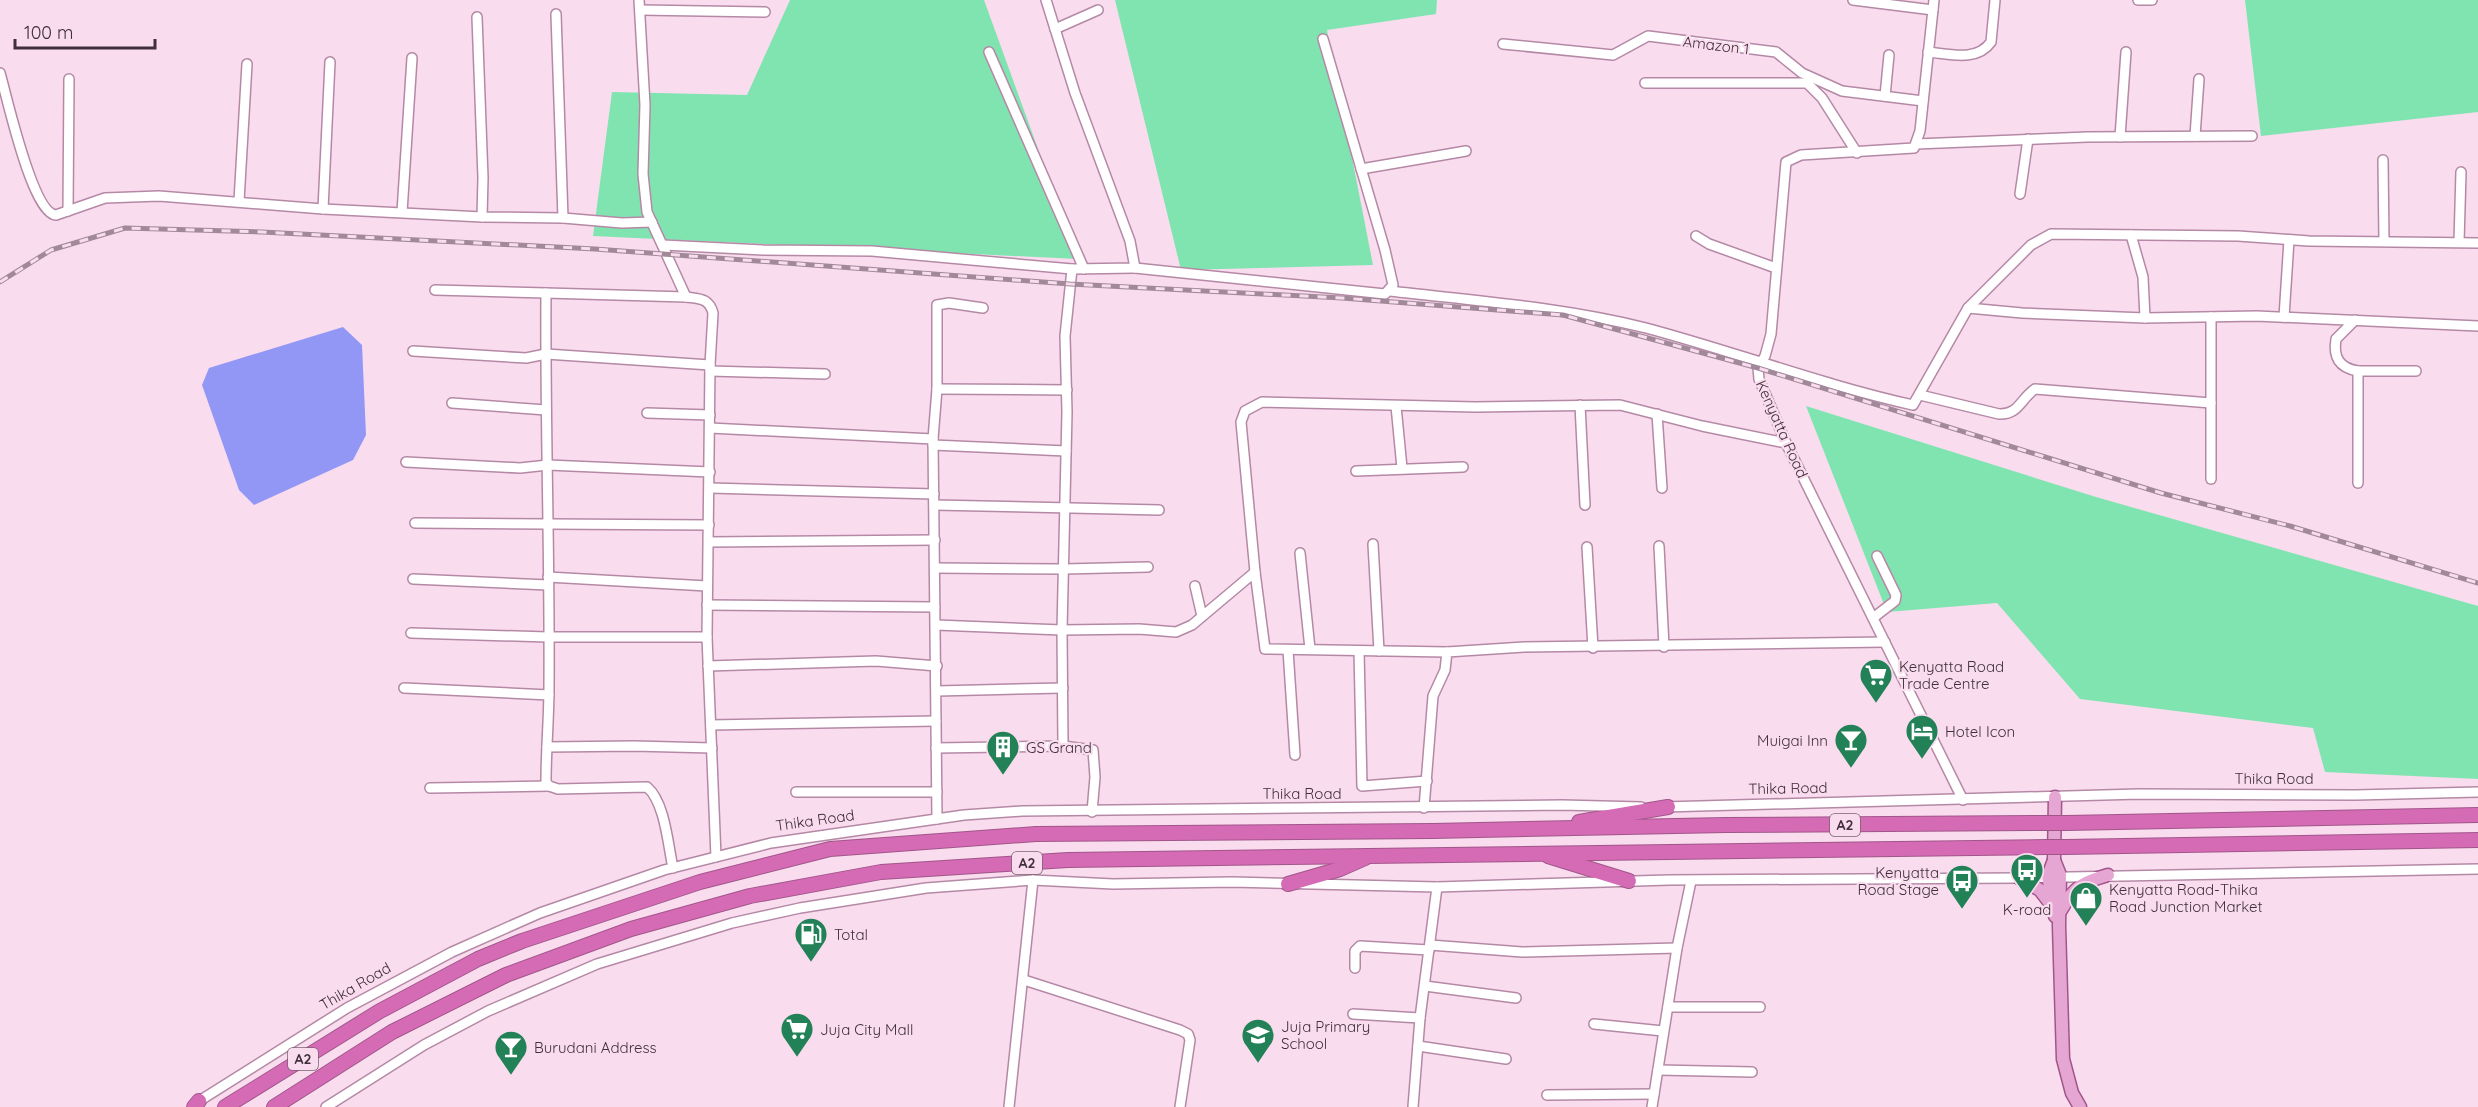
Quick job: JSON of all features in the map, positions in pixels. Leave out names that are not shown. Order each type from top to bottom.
[{"type":"highway","points":[[1542,829],[1668,807]]},
{"type":"highway","name":"Thika Road","points":[[225,1107],[380,1011],[478,959],[522,941],[700,882],[830,849],[1036,834],[2066,823],[2478,814]]},
{"type":"highway","name":"A2","points":[[274,1107],[392,1032],[506,975],[631,929],[750,896],[881,872],[1068,860],[2478,840]]},
{"type":"highway","points":[[1535,852],[1629,881]]},
{"type":"highway","points":[[1288,884],[1340,869],[1372,855]]},
{"type":"main road","points":[[2055,796],[2054,876],[2059,926],[2063,1059],[2072,1093],[2080,1107]]},
{"type":"main road","points":[[2056,909],[2076,888],[2108,875]]},
{"type":"main road","points":[[2019,878],[2040,890],[2056,909]]},
{"type":"street","points":[[639,0],[645,105],[643,174],[647,212],[687,297]]},
{"type":"street","points":[[1046,0],[1075,93],[1130,241],[1135,268]]},
{"type":"street","points":[[1853,0],[1934,5],[1916,144]]},
{"type":"street","points":[[1929,52],[1966,55],[1976,54],[1987,48],[1991,42],[1995,0]]},
{"type":"street","points":[[2138,0],[2152,0]]},
{"type":"street","points":[[640,10],[765,12]]},
{"type":"street","points":[[1055,29],[1098,10]]},
{"type":"street","points":[[556,14],[563,218]]},
{"type":"street","points":[[477,17],[483,178],[482,217]]},
{"type":"street","name":"Amazon 1","points":[[1503,44],[1613,55],[1648,36],[1776,52],[1802,73],[1842,91],[1923,101]]},
{"type":"street","points":[[663,245],[872,251],[1072,269],[1135,268],[1385,294],[1393,285],[1392,279],[1323,39]]},
{"type":"street","points":[[989,52],[1084,269]]},
{"type":"street","points":[[2120,137],[2126,52]]},
{"type":"street","points":[[1885,96],[1889,55]]},
{"type":"street","points":[[402,212],[412,58]]},
{"type":"street","points":[[323,208],[330,62]]},
{"type":"street","points":[[239,201],[247,64]]},
{"type":"street","points":[[0,73],[30,182],[50,215],[105,198],[159,196],[482,217],[563,218],[622,223],[652,222]]},
{"type":"street","points":[[68,211],[69,79]]},
{"type":"street","points":[[2195,136],[2199,79]]},
{"type":"street","points":[[1645,83],[1807,83],[1822,98],[1857,153]]},
{"type":"street","name":"Kenyatta Road","points":[[1963,800],[1786,443],[1759,379],[1758,368],[1771,334],[1786,162],[1802,155],[1910,150],[1916,144],[2028,139],[2252,136]]},
{"type":"street","points":[[2020,194],[2028,139]]},
{"type":"street","points":[[1361,169],[1466,151]]},
{"type":"street","points":[[2383,160],[2384,241]]},
{"type":"street","points":[[2459,242],[2461,172]]},
{"type":"street","points":[[1390,291],[1576,312],[1647,329],[1913,405],[1968,308],[2011,264],[2045,237],[2060,234],[2238,236],[2289,240],[2478,243]]},
{"type":"street","points":[[2131,235],[2143,277],[2145,318]]},
{"type":"street","points":[[1696,236],[1710,244],[1776,268]]},
{"type":"street","points":[[2284,317],[2289,240]]},
{"type":"street","points":[[1063,746],[1062,630],[1067,390],[1065,336],[1072,269]]},
{"type":"street","points":[[435,290],[687,297],[705,300],[711,305],[713,313],[710,368],[707,637],[716,857]]},
{"type":"street","points":[[546,293],[549,695],[546,782],[549,786]]},
{"type":"street","points":[[937,819],[933,442],[937,389],[937,305],[949,303],[984,309]]},
{"type":"street","points":[[1968,308],[2022,313],[2145,318],[2284,317],[2478,326]]},
{"type":"street","points":[[2211,317],[2211,479]]},
{"type":"street","points":[[2355,320],[2336,339],[2335,356],[2344,366],[2358,371],[2416,371]]},
{"type":"street","points":[[413,351],[526,358],[546,354],[710,368],[825,374]]},
{"type":"street","points":[[2358,371],[2358,483]]},
{"type":"street","points":[[1920,395],[2000,414],[2014,411],[2035,388],[2211,403]]},
{"type":"street","points":[[937,389],[1067,390]]},
{"type":"street","points":[[1786,443],[1620,405],[1396,406],[1262,402],[1245,411],[1241,422],[1255,572],[1265,649],[1447,652],[1524,647],[1593,648],[1885,642]]},
{"type":"street","points":[[452,403],[546,410]]},
{"type":"street","points":[[1580,405],[1585,505]]},
{"type":"street","points":[[1396,406],[1402,468]]},
{"type":"street","points":[[647,412],[710,415]]},
{"type":"street","points":[[1657,414],[1662,488]]},
{"type":"street","points":[[710,428],[1066,451]]},
{"type":"street","points":[[406,462],[528,468],[548,465],[710,472]]},
{"type":"street","points":[[1356,471],[1463,467]]},
{"type":"street","points":[[710,488],[934,494]]},
{"type":"street","points":[[934,505],[1159,510]]},
{"type":"street","points":[[415,523],[709,525]]},
{"type":"street","points":[[708,542],[935,540]]},
{"type":"street","points":[[1373,544],[1379,651]]},
{"type":"street","points":[[1659,546],[1664,647]]},
{"type":"street","points":[[1587,547],[1593,648]]},
{"type":"street","points":[[1300,553],[1310,649]]},
{"type":"street","points":[[1873,618],[1895,601],[1896,595],[1877,556]]},
{"type":"street","points":[[935,568],[1148,567]]},
{"type":"street","points":[[936,625],[1062,630],[1138,629],[1176,632],[1187,629],[1255,572]]},
{"type":"street","points":[[413,579],[707,586]]},
{"type":"street","points":[[1195,586],[1202,616]]},
{"type":"street","points":[[708,604],[935,607]]},
{"type":"street","points":[[411,633],[548,637],[707,637]]},
{"type":"street","points":[[1288,650],[1295,755]]},
{"type":"street","points":[[1359,651],[1362,786],[1426,781]]},
{"type":"street","points":[[1424,808],[1433,696],[1445,670],[1447,652]]},
{"type":"street","points":[[708,666],[876,662],[937,666]]},
{"type":"street","points":[[404,688],[549,695]]},
{"type":"street","points":[[937,691],[1063,688]]},
{"type":"street","points":[[711,725],[936,721]]},
{"type":"street","points":[[936,748],[1063,746],[1093,750],[1095,777],[1092,812]]},
{"type":"street","points":[[547,747],[712,748]]},
{"type":"street","points":[[430,788],[648,787],[660,806],[673,868]]},
{"type":"street","points":[[796,792],[937,792]]},
{"type":"street","name":"Thika Road","points":[[194,1105],[347,1008],[452,952],[540,913],[673,868],[771,843],[937,819],[1022,811],[1668,807],[2150,794],[2356,795],[2478,792]]},
{"type":"street","points":[[326,1107],[424,1045],[488,1011],[597,964],[732,923],[800,908],[926,888],[1034,880],[1113,884],[1232,882],[1437,887],[1629,881],[2019,878],[2478,869]]},
{"type":"street","points":[[1009,1107],[1034,880]]},
{"type":"street","points":[[1652,1107],[1677,948],[1691,881]]},
{"type":"street","points":[[1413,1107],[1420,1018],[1437,887]]},
{"type":"street","points":[[1355,968],[1355,951],[1360,946],[1522,952],[1677,948]]},
{"type":"street","points":[[1024,980],[1188,1034],[1190,1040],[1180,1107]]},
{"type":"street","points":[[1425,986],[1516,998]]},
{"type":"street","points":[[1668,1006],[1760,1007]]},
{"type":"street","points":[[1353,1014],[1420,1018]]},
{"type":"street","points":[[1594,1024],[1663,1032]]},
{"type":"street","points":[[1418,1046],[1506,1059]]},
{"type":"street","points":[[1658,1070],[1752,1072]]},
{"type":"street","points":[[1547,1095],[1654,1094]]},
{"type":"green space","points":[[790,0],[984,0],[1078,259],[593,236],[612,92],[747,95]]},
{"type":"green space","points":[[1115,0],[1437,0],[1436,14],[1327,30],[1373,265],[1181,270]]},
{"type":"green space","points":[[2245,0],[2478,0],[2478,112],[2261,136]]},
{"type":"green space","points":[[1806,406],[2096,497],[2478,606],[2478,779],[2325,772],[2313,728],[2080,699],[1997,603],[1887,612]]},
{"type":"water","points":[[343,327],[362,345],[366,435],[353,460],[254,505],[239,490],[202,385],[209,368]]},
{"type":"railway","points":[[0,282],[51,250],[125,228],[262,232],[595,249],[1070,284],[1342,298],[1563,315],[1758,368],[2161,493],[2290,526],[2478,583]]},
{"type":"place","name":"Kenyatta Road Trade Centre","points":[[1876,704]]},
{"type":"place","name":"Hotel Icon","points":[[1922,760]]},
{"type":"place","name":"Muigai Inn","points":[[1851,769]]},
{"type":"place","name":"GS Grand","points":[[1003,776]]},
{"type":"place","name":"K-road","points":[[2027,899]]},
{"type":"place","name":"Kenyatta Road Stage","points":[[1962,910]]},
{"type":"place","name":"Kenyatta Road-Thika Road Junction Market","points":[[2086,927]]},
{"type":"place","name":"Total","points":[[811,963]]},
{"type":"place","name":"Juja City Mall","points":[[797,1058]]},
{"type":"place","name":"Juja Primary School","points":[[1258,1064]]},
{"type":"place","name":"Burudani Address","points":[[511,1076]]}]
